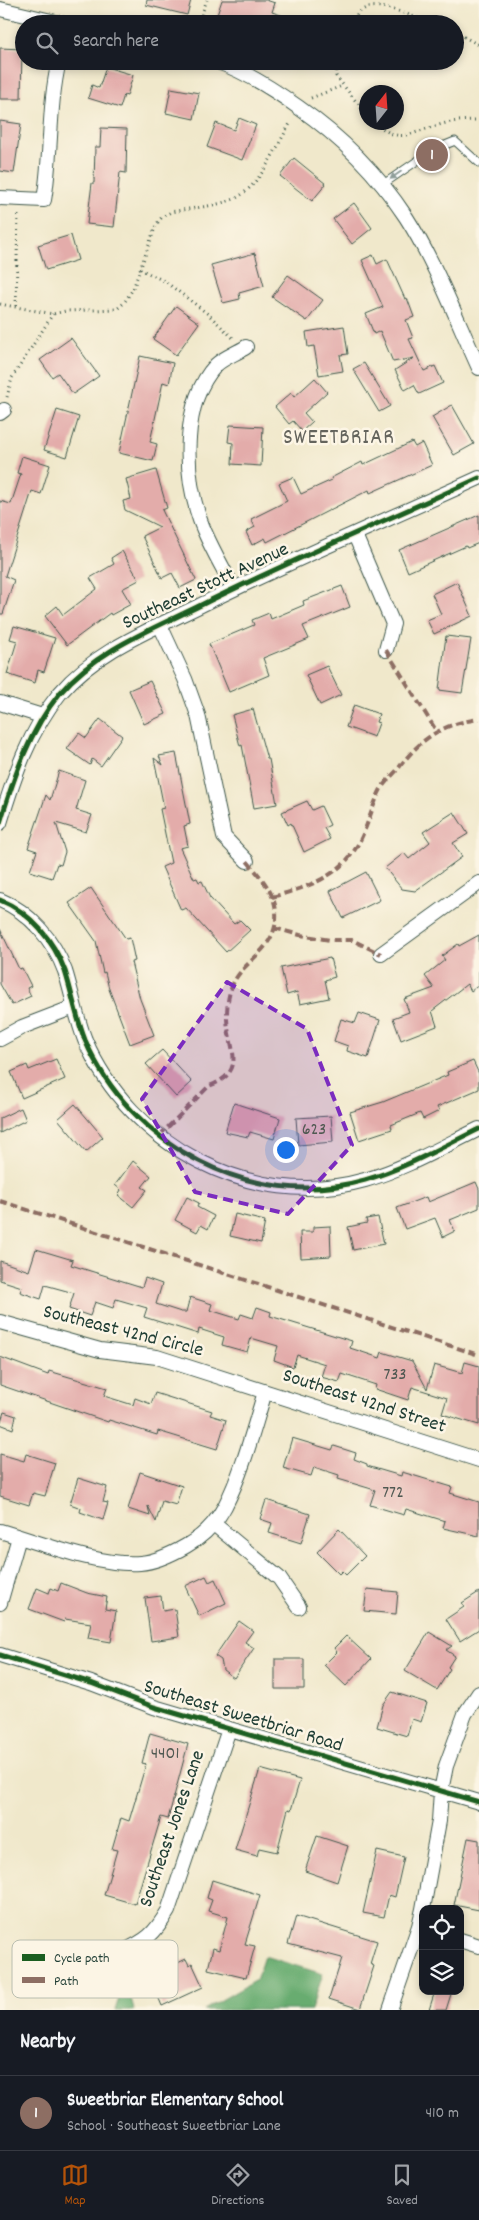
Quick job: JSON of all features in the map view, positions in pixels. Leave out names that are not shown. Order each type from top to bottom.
[{"type":"street","points":[[0,9],[26,15]]},
{"type":"street","points":[[0,198],[44,200],[49,176],[52,96],[57,70]]},
{"type":"street","points":[[233,70],[276,91],[308,114],[352,150],[382,185],[406,218],[427,255],[479,368]]},
{"type":"street","points":[[234,589],[200,520],[189,477],[188,458],[192,418],[197,399],[205,382],[217,364],[246,347]]},
{"type":"street","name":"Southeast Stott Avenue","points":[[0,823],[16,773],[42,716],[79,674],[120,644],[234,589],[479,478]]},
{"type":"street","points":[[355,534],[393,624],[386,650]]},
{"type":"street","points":[[160,625],[185,679],[198,715],[224,836],[247,861]]},
{"type":"street","points":[[0,703],[42,716]]},
{"type":"street","points":[[381,954],[479,883]]},
{"type":"street","points":[[0,900],[33,921],[46,936],[64,970],[85,1040],[109,1084],[146,1127],[200,1163],[242,1179],[301,1187],[324,1187],[364,1180],[404,1165],[479,1130]]},
{"type":"street","points":[[0,1039],[22,1028],[74,1008]]},
{"type":"street","name":"Southeast 42nd Circle","points":[[0,1322],[100,1350],[138,1353],[157,1357],[266,1392]]},
{"type":"street","points":[[0,1531],[101,1560],[141,1564],[160,1559],[175,1552],[193,1542],[214,1524],[232,1490],[266,1392]]},
{"type":"street","name":"Southeast 42nd Street","points":[[266,1392],[479,1460]]},
{"type":"street","points":[[214,1524],[279,1578],[299,1607]]},
{"type":"street","points":[[0,1603],[19,1537]]},
{"type":"street","name":"Southeast Sweetbriar Road","points":[[0,1655],[91,1683],[154,1707],[479,1802]]},
{"type":"street","points":[[424,1905],[439,1821],[441,1791],[446,1766],[465,1714],[479,1693]]},
{"type":"street","name":"Southeast Jones Lane","points":[[146,1940],[159,1926],[168,1911],[228,1729]]},
{"type":"street","points":[[390,2010],[419,1932]]},
{"type":"street","points":[[464,1941],[479,1946]]},
{"type":"lane","points":[[382,185],[433,150],[454,141],[479,163]]},
{"type":"path","points":[[201,15],[207,0]]},
{"type":"path","points":[[356,15],[365,8],[375,6],[404,15]]},
{"type":"path","points":[[464,37],[479,45]]},
{"type":"path","points":[[337,70],[336,76],[342,86],[359,106]]},
{"type":"path","points":[[308,99],[342,86]]},
{"type":"path","points":[[383,130],[396,136],[409,136],[449,122],[479,120]]},
{"type":"path","points":[[0,304],[53,314],[66,311],[116,309],[124,303],[133,289],[156,225],[162,217],[171,212],[233,200],[240,196],[258,179],[291,122]]},
{"type":"path","points":[[16,307],[18,200]]},
{"type":"path","points":[[140,269],[166,282],[208,314],[225,331],[246,347]]},
{"type":"path","points":[[2,412],[12,378],[53,314]]},
{"type":"highlighted area","points":[[227,982],[307,1029],[352,1145],[288,1214],[195,1192],[142,1099]]},
{"type":"green space","points":[[264,1956],[323,1974],[311,2010],[204,2010],[256,1980]]},
{"type":"green space","points":[[119,1998],[131,1998],[134,2010],[115,2010]]},
{"type":"building","points":[[147,0],[191,0],[187,15],[146,5]]},
{"type":"building","points":[[222,0],[266,0],[275,3],[272,12],[281,15],[217,15]]},
{"type":"building","points":[[0,48],[15,49],[15,70],[22,70],[21,99],[0,99]]},
{"type":"building","points":[[105,70],[116,70],[133,75],[127,96],[124,95],[120,108],[88,98],[92,85],[99,88]]},
{"type":"building","points":[[171,88],[199,93],[194,119],[166,113]]},
{"type":"building","points":[[239,118],[256,125],[242,160],[207,147],[216,123],[234,130]]},
{"type":"building","points":[[0,121],[21,124],[14,173],[0,171]]},
{"type":"building","points":[[101,128],[127,129],[126,173],[120,172],[114,227],[87,224],[92,183],[94,183],[95,147],[100,147]]},
{"type":"building","points":[[294,158],[326,184],[312,201],[280,176]]},
{"type":"building","points":[[354,203],[372,228],[352,244],[333,219]]},
{"type":"building","points":[[71,235],[78,260],[46,270],[38,245]]},
{"type":"building","points":[[255,253],[264,286],[239,293],[240,299],[223,303],[211,265]]},
{"type":"building","points":[[373,255],[377,264],[387,259],[405,299],[407,298],[414,317],[406,320],[413,338],[409,339],[424,371],[435,366],[443,383],[419,394],[414,385],[405,390],[395,370],[414,358],[393,362],[380,331],[374,334],[366,314],[383,307],[362,260]]},
{"type":"building","points":[[288,275],[323,300],[307,321],[272,297]]},
{"type":"building","points":[[176,306],[199,323],[176,355],[153,339]]},
{"type":"building","points":[[344,326],[348,354],[340,355],[343,371],[319,375],[314,346],[308,347],[306,332]]},
{"type":"building","points":[[71,338],[99,376],[73,394],[58,373],[52,377],[40,360]]},
{"type":"building","points":[[140,356],[173,363],[169,384],[163,382],[150,442],[157,444],[153,461],[119,453]]},
{"type":"building","points":[[364,363],[390,406],[379,412],[353,369]]},
{"type":"building","points":[[315,378],[327,392],[304,413],[312,422],[302,431],[293,421],[289,424],[275,407],[291,393],[294,397]]},
{"type":"building","points":[[452,405],[474,444],[454,455],[432,417]]},
{"type":"building","points":[[57,410],[79,417],[67,457],[44,450]]},
{"type":"building","points":[[230,425],[263,427],[261,466],[232,464],[233,443],[228,442]]},
{"type":"building","points":[[412,442],[415,447],[422,443],[432,465],[370,493],[369,490],[267,542],[265,538],[252,545],[246,532],[255,527],[251,519],[287,501],[279,483],[293,477],[301,494],[332,480],[331,478],[362,462],[363,465]]},
{"type":"building","points":[[22,456],[50,465],[41,494],[32,491],[5,576],[14,580],[3,614],[0,614],[0,501],[11,504],[21,474],[17,473]]},
{"type":"building","points":[[156,470],[167,508],[162,510],[196,580],[180,588],[172,573],[162,578],[142,536],[160,527],[125,510],[123,501],[131,499],[126,479]]},
{"type":"building","points":[[479,515],[479,543],[467,548],[466,546],[408,572],[399,550]]},
{"type":"building","points":[[122,551],[139,580],[122,589],[131,604],[111,615],[110,613],[67,645],[45,616],[57,606],[63,615],[97,589],[90,578],[114,564],[111,558]]},
{"type":"building","points":[[457,582],[472,616],[434,634],[427,620],[441,614],[432,594]]},
{"type":"building","points":[[342,586],[350,607],[303,626],[309,639],[263,658],[269,675],[229,692],[209,644],[254,625],[252,620],[269,613],[271,619],[304,605],[303,601]]},
{"type":"building","points":[[14,626],[55,638],[44,672],[38,670],[35,683],[7,674],[17,641],[10,639]]},
{"type":"building","points":[[446,636],[471,639],[462,693],[439,690]]},
{"type":"building","points":[[327,666],[341,695],[320,705],[306,675]]},
{"type":"building","points":[[150,681],[166,714],[144,724],[129,690]]},
{"type":"building","points":[[354,705],[379,714],[376,722],[379,723],[374,737],[346,727]]},
{"type":"building","points":[[253,709],[267,759],[269,759],[277,804],[254,808],[242,745],[240,746],[232,715]]},
{"type":"building","points":[[100,719],[122,736],[101,766],[92,759],[90,765],[67,749],[79,733],[86,738]]},
{"type":"building","points":[[176,753],[190,824],[184,826],[188,846],[180,848],[194,879],[197,878],[199,882],[202,881],[210,898],[234,924],[240,920],[250,930],[226,952],[186,908],[181,910],[162,867],[171,863],[160,809],[164,808],[154,758],[163,765],[159,756]]},
{"type":"building","points":[[59,771],[85,780],[76,810],[92,815],[86,832],[56,823],[65,852],[61,865],[57,864],[52,878],[30,871],[37,851],[28,848],[46,795],[50,800]]},
{"type":"building","points":[[307,801],[312,810],[321,806],[330,825],[324,828],[330,839],[304,852],[291,823],[288,825],[282,812]]},
{"type":"building","points":[[454,812],[468,834],[453,843],[462,857],[415,891],[402,889],[385,868],[404,853],[409,859],[430,842],[423,832]]},
{"type":"building","points":[[366,872],[380,900],[343,918],[330,891]]},
{"type":"building","points":[[91,888],[126,939],[130,938],[135,961],[131,962],[140,999],[154,1035],[130,1044],[109,989],[105,972],[103,973],[96,941],[69,903]]},
{"type":"building","points":[[0,929],[19,969],[22,968],[31,986],[27,988],[31,996],[12,1005],[0,984]]},
{"type":"building","points":[[479,935],[479,985],[471,991],[467,984],[432,1011],[437,1026],[401,1040],[393,1018],[409,1012],[404,999],[434,988],[425,976],[445,960],[442,956],[458,944],[459,946]]},
{"type":"building","points":[[330,958],[335,977],[325,980],[329,998],[300,1004],[297,992],[287,995],[281,968]]},
{"type":"building","points":[[359,1013],[380,1020],[368,1058],[347,1051],[348,1046],[334,1041],[341,1019],[355,1023]]},
{"type":"building","points":[[162,1050],[192,1082],[176,1097],[146,1064]]},
{"type":"building","points":[[56,1059],[65,1079],[22,1098],[11,1072],[27,1065],[29,1070]]},
{"type":"building","points":[[473,1061],[479,1074],[479,1089],[437,1107],[439,1111],[423,1119],[420,1113],[391,1125],[392,1129],[359,1140],[350,1112],[383,1102],[448,1075],[447,1072]]},
{"type":"building","points":[[234,1103],[280,1118],[274,1139],[250,1132],[248,1137],[225,1132]]},
{"type":"building","points":[[75,1104],[103,1137],[86,1152],[58,1119]]},
{"type":"building","points":[[21,1108],[26,1120],[0,1133],[0,1118]]},
{"type":"building","points":[[331,1116],[333,1142],[298,1145],[296,1118]]},
{"type":"building","points":[[133,1161],[151,1176],[142,1187],[147,1190],[133,1207],[118,1195],[121,1190],[115,1185]]},
{"type":"building","points":[[476,1182],[479,1189],[479,1208],[450,1220],[455,1231],[443,1237],[435,1218],[405,1229],[397,1208],[426,1197],[428,1202]]},
{"type":"building","points":[[187,1197],[199,1203],[197,1207],[214,1216],[208,1229],[201,1225],[197,1232],[175,1220]]},
{"type":"building","points":[[235,1214],[265,1221],[261,1243],[230,1236]]},
{"type":"building","points":[[378,1217],[384,1244],[353,1250],[348,1227],[367,1223],[366,1219]]},
{"type":"building","points":[[330,1226],[331,1256],[301,1258],[300,1232],[313,1232],[313,1227]]},
{"type":"building","points":[[36,1249],[73,1260],[71,1265],[142,1287],[145,1278],[162,1284],[156,1304],[181,1312],[186,1312],[190,1297],[212,1304],[210,1310],[239,1319],[241,1314],[253,1318],[257,1307],[271,1312],[270,1316],[352,1341],[350,1348],[380,1358],[382,1352],[412,1361],[427,1389],[434,1365],[462,1373],[465,1362],[479,1366],[479,1425],[442,1414],[447,1398],[412,1387],[408,1400],[375,1389],[376,1385],[342,1374],[339,1382],[321,1377],[325,1364],[297,1355],[293,1367],[274,1360],[278,1346],[251,1338],[247,1352],[222,1345],[224,1337],[199,1329],[198,1334],[144,1317],[147,1308],[116,1299],[113,1308],[95,1302],[90,1316],[69,1309],[74,1293],[45,1285],[41,1299],[20,1292],[22,1287],[0,1280],[0,1261],[29,1271]]},
{"type":"building","points":[[0,1357],[48,1375],[49,1371],[107,1388],[104,1396],[133,1405],[135,1398],[151,1404],[155,1393],[212,1411],[210,1415],[226,1420],[217,1449],[158,1431],[157,1435],[109,1420],[108,1422],[0,1385]]},
{"type":"building","points":[[4,1412],[16,1416],[13,1429],[0,1424]]},
{"type":"building","points":[[292,1438],[332,1450],[334,1446],[356,1453],[354,1459],[367,1464],[367,1466],[401,1476],[402,1472],[452,1487],[450,1493],[479,1502],[479,1536],[443,1528],[445,1521],[406,1509],[404,1515],[370,1505],[375,1490],[338,1479],[339,1475],[314,1467],[311,1476],[283,1468]]},
{"type":"building","points":[[0,1454],[24,1461],[26,1454],[55,1463],[45,1496],[33,1493],[29,1505],[0,1496]]},
{"type":"building","points":[[140,1472],[182,1486],[176,1505],[162,1501],[156,1522],[148,1506],[150,1516],[128,1509]]},
{"type":"building","points":[[78,1478],[107,1487],[103,1502],[108,1503],[103,1520],[80,1512],[81,1508],[70,1504]]},
{"type":"building","points":[[266,1500],[310,1514],[301,1543],[269,1533],[272,1523],[260,1519]]},
{"type":"building","points":[[339,1529],[365,1556],[346,1575],[342,1571],[339,1574],[317,1552]]},
{"type":"building","points":[[206,1576],[209,1582],[215,1579],[226,1603],[199,1616],[185,1586]]},
{"type":"building","points":[[61,1583],[87,1593],[107,1597],[105,1609],[116,1611],[111,1642],[88,1638],[91,1623],[65,1619],[64,1622],[29,1609],[37,1588],[49,1593],[51,1588],[58,1591]]},
{"type":"building","points":[[367,1589],[398,1592],[396,1614],[364,1611]]},
{"type":"building","points":[[479,1592],[479,1629],[460,1641],[446,1619],[464,1607],[462,1603]]},
{"type":"building","points":[[161,1596],[163,1611],[175,1609],[179,1637],[151,1641],[145,1598]]},
{"type":"building","points":[[239,1621],[253,1631],[245,1642],[254,1648],[234,1678],[223,1670],[221,1660],[215,1656]]},
{"type":"building","points":[[429,1632],[452,1646],[446,1650],[455,1656],[448,1667],[450,1669],[437,1690],[405,1671]]},
{"type":"building","points":[[346,1636],[371,1659],[346,1686],[324,1665],[337,1652],[334,1648]]},
{"type":"building","points":[[275,1659],[304,1659],[304,1689],[275,1689]]},
{"type":"building","points":[[392,1692],[427,1703],[421,1722],[412,1719],[407,1736],[377,1727],[383,1705]]},
{"type":"building","points":[[150,1733],[188,1744],[168,1819],[161,1817],[135,1904],[104,1895],[117,1850],[112,1849],[121,1818],[129,1821],[146,1764],[142,1763]]},
{"type":"building","points":[[260,1769],[300,1780],[291,1810],[288,1809],[277,1852],[259,1848],[257,1856],[235,1850]]},
{"type":"building","points":[[317,1836],[348,1846],[337,1882],[305,1871]]},
{"type":"building","points":[[468,1838],[479,1840],[479,1910],[464,1907],[464,1905],[454,1905]]},
{"type":"building","points":[[377,1851],[404,1857],[395,1897],[389,1895],[384,1917],[363,1913]]},
{"type":"building","points":[[212,1880],[260,1895],[245,1944],[255,1946],[246,1978],[208,1969],[213,1948],[219,1950],[228,1917],[208,1911],[212,1900],[207,1898]]},
{"type":"building","points":[[296,1916],[377,1941],[370,1964],[374,1966],[360,2009],[329,1999],[342,1958],[288,1944]]},
{"type":"building","points":[[186,1959],[189,1965],[192,1963],[203,1987],[162,2006],[159,1998],[178,1998],[178,1963]]},
{"type":"building","points":[[434,1995],[451,1995],[446,2010],[429,2010]]},
{"type":"marked path","points":[[386,650],[437,732]]},
{"type":"marked path","points":[[272,897],[294,891],[335,871],[356,848],[381,789],[406,758],[423,741],[442,729],[479,719]]},
{"type":"marked path","points":[[159,1136],[209,1086],[222,1080],[233,1064],[227,1015],[230,992],[241,971],[269,941],[274,931],[276,920],[272,895],[247,861]]},
{"type":"marked path","points":[[274,928],[330,940],[352,940],[381,954]]},
{"type":"marked path","points":[[0,1201],[479,1355]]},
{"type":"cycle path","points":[[0,823],[17,772],[40,723],[60,693],[90,665],[124,643],[232,590],[479,478]]},
{"type":"cycle path","points":[[0,900],[11,905],[31,920],[48,939],[54,949],[65,971],[85,1040],[105,1077],[132,1111],[164,1139],[200,1161],[239,1177],[280,1186],[322,1187],[365,1180],[394,1170],[479,1129]]},
{"type":"cycle path","points":[[0,1655],[91,1683],[154,1707],[479,1802]]},
{"type":"place","name":"Sweetbriar Elementary School","points":[[432,155]]},
{"type":"district","name":"SWEETBRIAR","points":[[339,438]]}]
